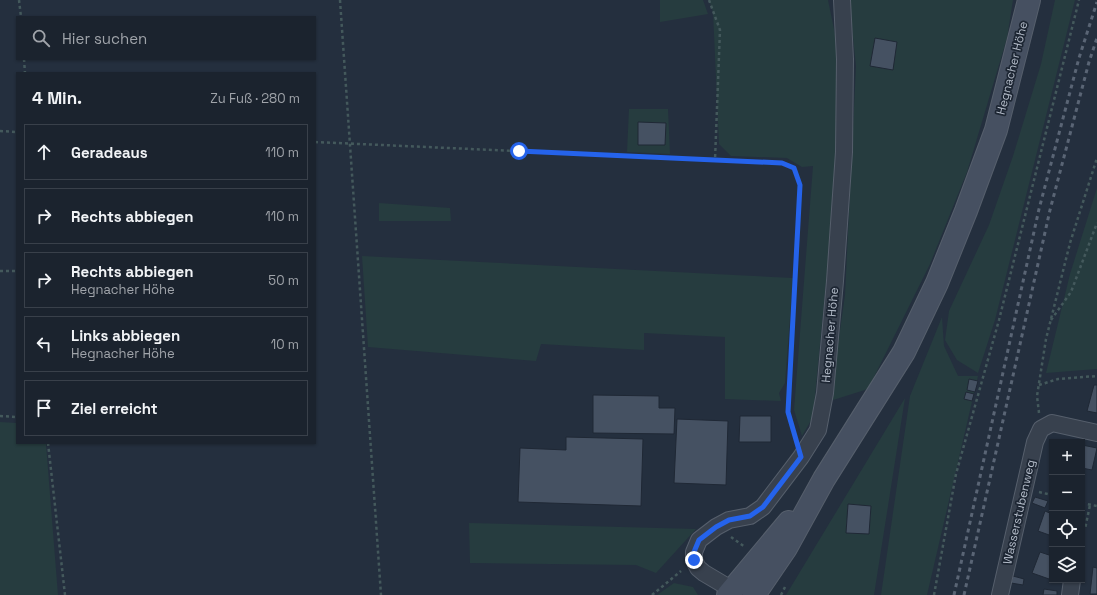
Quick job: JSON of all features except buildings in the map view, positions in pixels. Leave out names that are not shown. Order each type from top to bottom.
[{"type":"main road","name":"Hegnacher Höhe","points":[[754,595],[786,548],[824,479],[904,352],[937,283],[996,130],[1029,0]]},
{"type":"main road","name":"Hegnacher Höhe","points":[[734,593],[824,479]]},
{"type":"street","name":"Hegnacher Höhe","points":[[734,593],[698,568],[694,560],[694,552],[699,540],[716,527],[729,520],[750,516],[763,507],[801,457],[818,430],[825,393],[835,281],[845,115],[845,59],[842,0]]},
{"type":"street","points":[[1041,429],[1052,423],[1097,433]]},
{"type":"street","name":"Wasserstubenweg","points":[[1000,595],[1035,442],[1041,429]]},
{"type":"street","points":[[1070,595],[1072,583]]},
{"type":"path","points":[[19,0],[21,16]]},
{"type":"path","points":[[340,0],[381,595]]},
{"type":"path","points":[[709,0],[720,30],[715,160]]},
{"type":"path","points":[[934,595],[956,474],[999,320],[1079,0]]},
{"type":"path","points":[[24,60],[25,72]]},
{"type":"path","points":[[0,131],[16,132]]},
{"type":"path","points":[[316,142],[782,163],[794,168],[800,185],[788,412],[801,457]]},
{"type":"path","points":[[1041,429],[1037,396],[1046,338],[1070,243],[1097,158]]},
{"type":"path","points":[[1050,322],[1071,292],[1097,223]]},
{"type":"path","points":[[0,271],[16,271]]},
{"type":"path","points":[[1039,385],[1058,379],[1097,376]]},
{"type":"path","points":[[0,416],[16,417]]},
{"type":"path","points":[[48,444],[65,595]]},
{"type":"path","points":[[1085,504],[1097,506]]},
{"type":"path","points":[[1085,529],[1090,505]]},
{"type":"path","points":[[652,595],[694,560]]},
{"type":"green space","points":[[660,0],[703,0],[708,14],[660,22]]},
{"type":"green space","points":[[709,0],[828,0],[838,48],[837,169],[813,417],[802,436],[794,410],[813,166],[802,167],[787,158],[731,156],[719,144],[713,12]]},
{"type":"green space","points":[[849,0],[1013,0],[1007,38],[967,172],[930,264],[868,389],[830,401],[845,295],[856,66]]},
{"type":"green space","points":[[1055,0],[1075,0],[995,320],[978,373],[957,360],[945,340],[949,311],[989,225],[1013,156],[1041,64]]},
{"type":"green space","points":[[629,109],[668,109],[670,154],[627,152]]},
{"type":"green space","points":[[1097,188],[1097,369],[1046,373],[1070,274]]},
{"type":"green space","points":[[379,203],[450,208],[451,221],[379,221]]},
{"type":"green space","points":[[362,256],[793,278],[785,383],[779,393],[781,401],[725,399],[725,337],[644,333],[644,350],[541,344],[536,361],[368,347]]},
{"type":"green space","points":[[942,317],[944,346],[958,376],[978,376],[927,595],[881,595],[910,396]]},
{"type":"green space","points":[[905,398],[874,595],[786,595]]},
{"type":"green space","points":[[0,422],[16,423],[16,444],[46,444],[58,595],[0,595]]},
{"type":"green space","points":[[469,523],[696,529],[656,573],[636,565],[470,563]]},
{"type":"green space","points":[[674,583],[693,587],[698,595],[657,595]]},
{"type":"railway","points":[[954,595],[1039,209],[1079,58],[1097,2]]},
{"type":"railway","points":[[964,595],[1050,210],[1089,62],[1097,38]]},
{"type":"route","points":[[519,151],[782,163],[794,168],[800,185],[788,412],[801,457],[763,507],[750,516],[729,520],[716,527],[699,540],[694,552],[694,560]]}]
